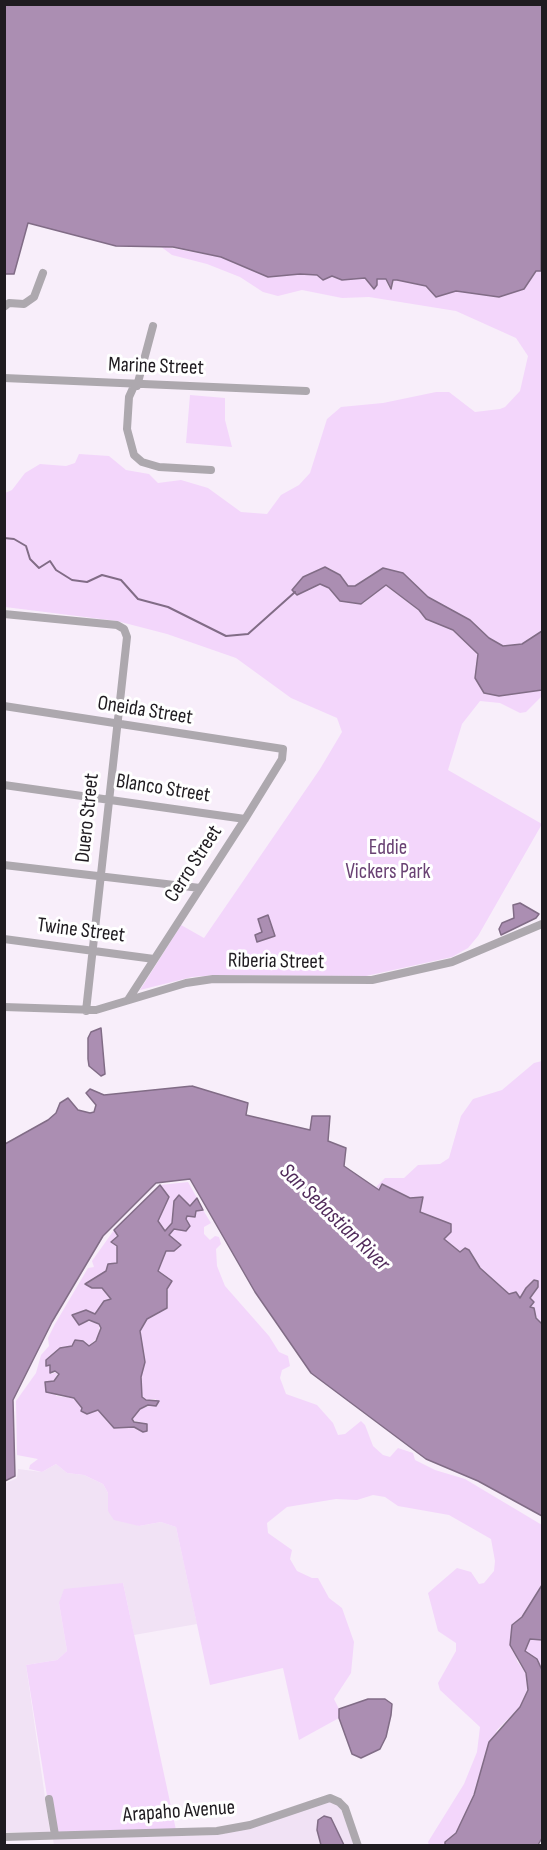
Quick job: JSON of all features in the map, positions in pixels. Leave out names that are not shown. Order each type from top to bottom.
[{"type":"street","points":[[4,307],[9,303],[24,304],[34,297],[43,273]]},
{"type":"street","points":[[153,326],[135,386],[129,397],[127,429],[134,455],[142,462],[159,466],[211,470]]},
{"type":"street","name":"Marine Street","points":[[4,378],[135,386],[306,391]]},
{"type":"street","name":"Duero Street","points":[[4,614],[117,625],[124,629],[127,637],[86,1011]]},
{"type":"street","name":"Oneida Street","points":[[4,706],[188,736],[280,747]]},
{"type":"street","name":"Cerro Street","points":[[128,1000],[282,759],[283,749],[280,747]]},
{"type":"street","name":"Blanco Street","points":[[4,785],[245,819]]},
{"type":"street","points":[[4,865],[200,888]]},
{"type":"street","name":"Riberia Street","points":[[4,1007],[86,1011],[205,980],[372,980],[452,962],[543,924]]},
{"type":"street","name":"Twine Street","points":[[4,939],[154,959]]},
{"type":"street","name":"Arapaho Avenue","points":[[4,1837],[217,1831],[250,1825],[330,1798],[345,1808],[358,1845]]},
{"type":"street","points":[[49,1799],[55,1835]]},
{"type":"shaded area","points":[[56,1464],[67,1473],[84,1475],[103,1484],[108,1493],[108,1511],[139,1526],[161,1522],[176,1527],[197,1624],[134,1635],[123,1583],[59,1603],[67,1651],[57,1660],[26,1665],[50,1832],[5,1832],[4,1484],[17,1478],[18,1469],[42,1472]]},
{"type":"shaded area","points":[[331,1801],[340,1806],[354,1845],[344,1845],[331,1818],[318,1820],[317,1830],[321,1845],[54,1846],[53,1839],[217,1835],[251,1828]]},
{"type":"green space","name":"Eddie Vickers Park","points":[[160,246],[221,257],[275,276],[300,274],[318,275],[326,279],[332,276],[342,280],[366,278],[376,284],[377,279],[386,279],[389,288],[392,288],[394,280],[397,280],[426,286],[440,296],[456,291],[499,297],[524,289],[536,271],[542,269],[542,631],[522,644],[503,646],[489,638],[470,620],[428,597],[404,574],[386,568],[370,575],[355,586],[347,586],[340,575],[329,568],[297,595],[320,584],[329,588],[338,599],[364,603],[385,585],[419,610],[426,619],[453,630],[478,654],[475,678],[542,690],[542,696],[526,712],[520,713],[500,703],[480,701],[462,724],[448,770],[542,824],[478,936],[468,948],[452,957],[366,976],[216,975],[192,977],[140,990],[181,925],[204,938],[320,769],[342,732],[337,718],[291,698],[236,658],[167,634],[117,621],[5,607],[5,493],[12,490],[25,473],[40,464],[66,466],[75,463],[79,454],[109,456],[126,470],[149,474],[158,483],[181,480],[208,488],[241,512],[267,514],[281,495],[299,485],[310,473],[327,419],[341,407],[383,403],[436,392],[449,392],[475,412],[500,409],[505,407],[520,391],[528,356],[516,338],[456,311],[369,297],[342,298],[302,290],[278,296],[263,292],[240,277],[207,264],[172,255]]},
{"type":"green space","points":[[190,395],[225,398],[225,420],[232,447],[186,443]]},
{"type":"green space","points":[[542,1061],[542,1324],[530,1308],[530,1298],[538,1287],[538,1281],[526,1288],[520,1299],[510,1295],[480,1268],[471,1252],[461,1252],[443,1239],[420,1212],[418,1199],[410,1198],[382,1184],[380,1191],[376,1187],[385,1178],[404,1178],[418,1165],[440,1164],[449,1158],[461,1116],[473,1099],[502,1090],[534,1063]]},
{"type":"green space","points":[[188,1182],[197,1198],[190,1206],[182,1199],[174,1201],[172,1223],[165,1231],[158,1221],[169,1197],[160,1185]]},
{"type":"green space","points":[[203,1210],[211,1223],[204,1227],[204,1234],[210,1240],[215,1236],[219,1237],[221,1244],[216,1249],[217,1266],[225,1286],[269,1336],[279,1352],[288,1356],[290,1366],[282,1370],[280,1378],[286,1394],[317,1405],[333,1423],[338,1435],[345,1434],[361,1421],[365,1425],[373,1446],[383,1455],[390,1457],[398,1448],[413,1453],[415,1460],[435,1470],[465,1479],[542,1525],[542,1585],[522,1617],[512,1625],[517,1661],[526,1673],[528,1690],[520,1707],[497,1730],[474,1795],[456,1833],[445,1842],[445,1845],[429,1845],[428,1842],[464,1784],[477,1752],[480,1727],[440,1690],[438,1683],[456,1651],[456,1643],[438,1631],[428,1593],[457,1568],[471,1572],[479,1584],[484,1583],[494,1571],[495,1561],[491,1539],[449,1515],[398,1506],[385,1497],[373,1495],[357,1500],[336,1499],[287,1507],[267,1523],[268,1533],[292,1550],[290,1559],[297,1571],[312,1578],[318,1578],[329,1598],[342,1608],[354,1642],[351,1673],[334,1699],[339,1709],[339,1718],[299,1740],[283,1668],[210,1685],[176,1527],[161,1522],[139,1526],[114,1520],[108,1511],[108,1493],[103,1484],[84,1475],[67,1473],[56,1464],[42,1472],[29,1469],[30,1465],[38,1459],[17,1455],[16,1401],[36,1373],[41,1355],[49,1346],[48,1338],[55,1324],[88,1268],[94,1267],[92,1261],[114,1230],[118,1236],[111,1242],[117,1246],[117,1263],[107,1266],[106,1271],[86,1284],[94,1288],[102,1288],[111,1298],[104,1301],[95,1314],[86,1310],[80,1313],[84,1322],[94,1321],[100,1324],[98,1337],[89,1346],[80,1340],[72,1346],[63,1347],[46,1360],[50,1365],[51,1374],[58,1372],[54,1381],[56,1396],[74,1398],[83,1408],[81,1411],[87,1414],[99,1410],[119,1426],[134,1427],[138,1430],[147,1424],[132,1420],[140,1409],[152,1405],[156,1399],[146,1400],[142,1397],[141,1377],[145,1362],[140,1331],[147,1318],[167,1308],[168,1280],[158,1271],[163,1254],[174,1241],[168,1235],[174,1229],[186,1231],[190,1226],[186,1219],[187,1216],[196,1215],[196,1211]]},
{"type":"green space","points":[[123,1583],[176,1830],[58,1832],[52,1796],[47,1796],[26,1665],[57,1660],[67,1651],[59,1603],[64,1589]]},
{"type":"green space","points":[[530,1638],[542,1640],[542,1670],[538,1662],[525,1651]]},
{"type":"water","points":[[4,5],[542,5],[541,271],[536,271],[524,289],[499,297],[456,291],[436,297],[426,286],[397,280],[393,280],[391,289],[386,279],[377,279],[374,289],[365,278],[342,280],[332,276],[323,280],[317,275],[300,274],[268,277],[221,257],[173,247],[116,246],[28,223],[14,274],[5,274]]},
{"type":"water","points":[[325,567],[340,575],[348,586],[355,586],[383,568],[403,573],[428,597],[470,620],[489,638],[503,646],[522,644],[542,631],[542,690],[499,696],[484,693],[475,678],[478,654],[453,630],[426,619],[419,610],[386,585],[361,604],[340,601],[329,588],[320,584],[297,595],[292,590],[303,577]]},
{"type":"water","points":[[520,903],[539,914],[536,918],[501,935],[499,929],[502,923],[514,918],[513,905]]},
{"type":"water","points":[[268,915],[275,936],[257,942],[255,935],[262,932],[258,919]]},
{"type":"water","points":[[101,1028],[105,1074],[101,1076],[89,1066],[88,1038],[91,1032]]},
{"type":"water","name":"San Sebastian River","points":[[192,1086],[248,1103],[246,1115],[310,1130],[312,1116],[330,1116],[328,1141],[346,1148],[344,1166],[379,1190],[382,1184],[410,1198],[423,1197],[420,1212],[451,1224],[451,1232],[444,1239],[460,1252],[465,1248],[469,1250],[480,1268],[509,1294],[516,1292],[520,1298],[534,1280],[538,1281],[538,1287],[530,1298],[534,1302],[530,1307],[534,1308],[536,1318],[542,1324],[542,1516],[478,1481],[426,1459],[311,1373],[255,1292],[190,1179],[156,1183],[103,1236],[52,1322],[13,1400],[15,1476],[5,1481],[5,1144],[48,1120],[56,1113],[60,1103],[68,1098],[78,1110],[94,1112],[96,1105],[86,1093],[90,1089],[104,1095]]},
{"type":"water","points":[[160,1185],[169,1197],[158,1221],[165,1231],[172,1223],[174,1201],[179,1195],[190,1206],[197,1198],[203,1210],[196,1211],[195,1217],[187,1216],[186,1219],[190,1226],[186,1231],[174,1229],[169,1235],[181,1245],[174,1251],[166,1251],[158,1271],[172,1281],[167,1289],[167,1308],[147,1319],[140,1331],[145,1362],[141,1377],[142,1397],[146,1400],[159,1401],[156,1406],[148,1405],[140,1409],[132,1419],[134,1422],[147,1424],[147,1431],[143,1432],[134,1427],[114,1428],[98,1410],[87,1414],[81,1411],[82,1408],[74,1398],[46,1392],[45,1382],[54,1381],[59,1374],[55,1371],[50,1373],[50,1365],[46,1366],[46,1360],[60,1348],[72,1346],[75,1340],[83,1341],[89,1346],[96,1341],[101,1328],[99,1324],[89,1320],[79,1325],[72,1315],[86,1310],[95,1314],[104,1301],[111,1299],[102,1288],[92,1288],[85,1284],[106,1271],[108,1264],[117,1263],[117,1246],[111,1242],[118,1236],[114,1230]]},
{"type":"water","points":[[542,1585],[542,1640],[530,1639],[525,1651],[537,1659],[542,1670],[542,1838],[538,1845],[445,1845],[445,1842],[456,1833],[474,1795],[489,1742],[520,1707],[528,1690],[526,1673],[510,1645],[512,1625],[522,1617]]},
{"type":"water","points":[[368,1699],[385,1699],[392,1704],[391,1715],[386,1737],[380,1749],[361,1758],[352,1754],[339,1718],[339,1709]]},
{"type":"water","points":[[324,1816],[331,1818],[344,1845],[321,1845],[317,1830],[318,1820]]},
{"type":"waterway","points":[[4,538],[14,539],[26,546],[30,559],[39,568],[50,561],[56,570],[72,580],[87,582],[102,575],[121,580],[138,599],[168,607],[226,636],[248,634],[295,592]]}]
